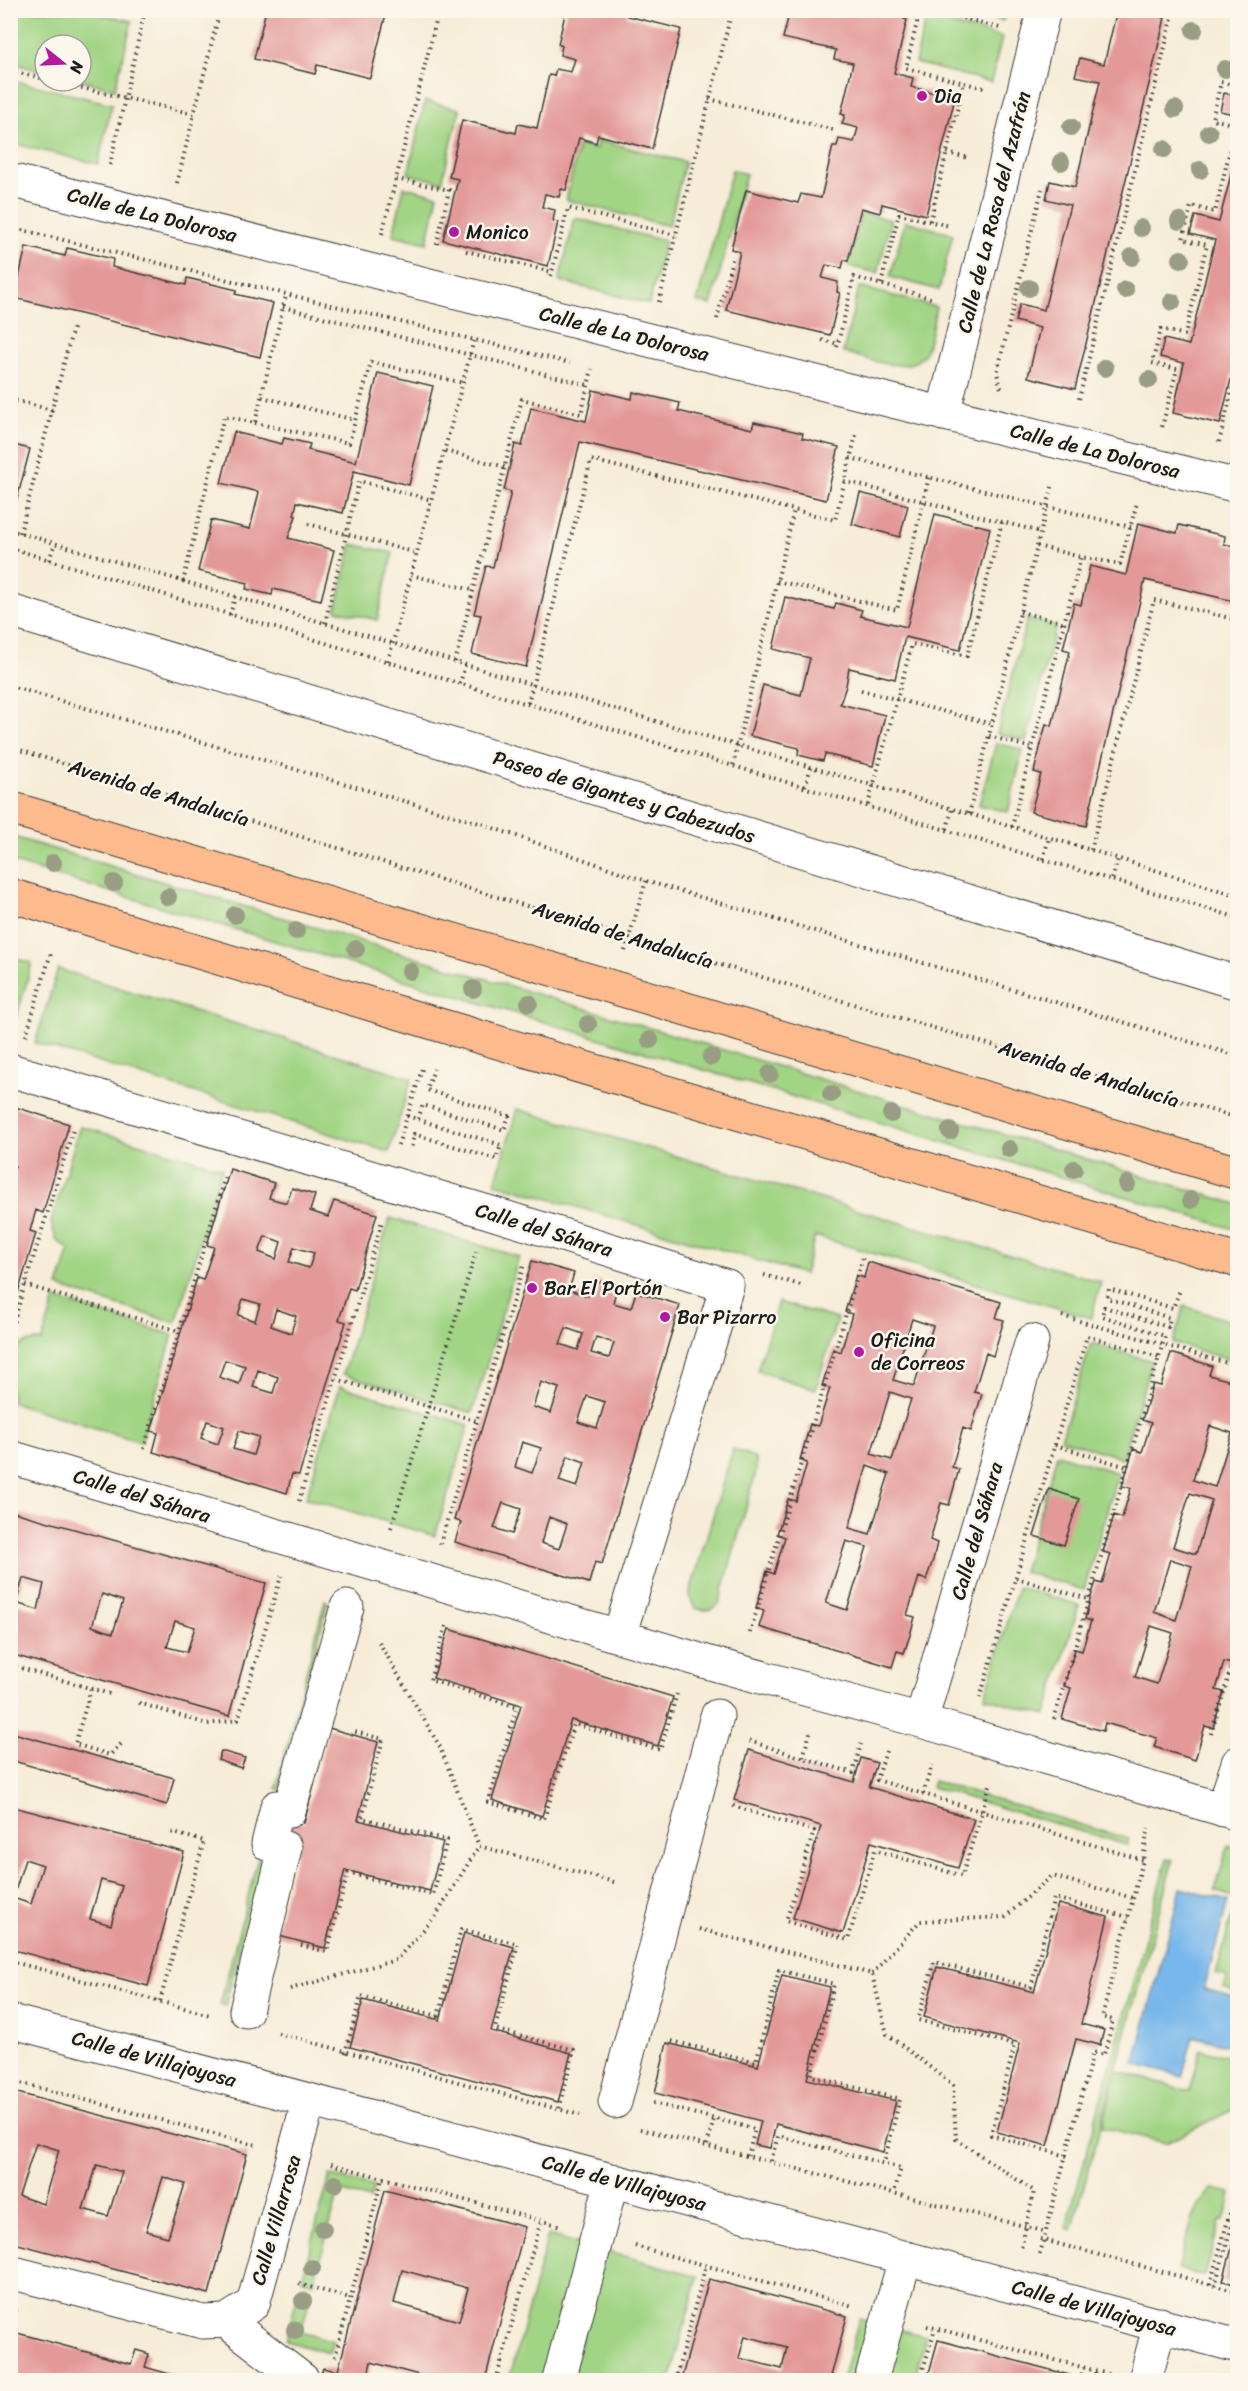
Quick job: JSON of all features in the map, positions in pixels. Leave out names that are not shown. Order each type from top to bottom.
[{"type":"main road","points":[[10,808],[1238,1173]]},
{"type":"main road","points":[[10,895],[454,1030],[1238,1261]]},
{"type":"street","name":"Calle de La Rosa del Azafrán","points":[[943,414],[1044,10]]},
{"type":"street","name":"Calle de La Dolorosa","points":[[10,180],[1238,486]]},
{"type":"street","name":"Paseo de Gigantes y Cabezudos","points":[[10,611],[1238,983]]},
{"type":"street","name":"Calle del Sáhara","points":[[10,1070],[488,1212],[727,1286],[619,1636]]},
{"type":"street","name":"Calle del Sáhara","points":[[921,1721],[1032,1341]]},
{"type":"street","name":"Calle del Sáhara","points":[[10,1457],[1230,1812],[1238,1763]]},
{"type":"street","points":[[257,2021],[267,1936],[285,1848],[268,1844],[277,1807],[289,1811],[320,1723],[347,1607]]},
{"type":"street","points":[[612,2115],[717,1716]]},
{"type":"street","name":"Calle de Villajoyosa","points":[[10,2021],[1238,2346]]},
{"type":"street","name":"Calle Villarrosa","points":[[226,2321],[253,2304],[309,2100]]},
{"type":"street","points":[[559,2380],[612,2180]]},
{"type":"street","points":[[871,2380],[905,2259]]},
{"type":"street","points":[[10,2272],[203,2322],[226,2321],[303,2380]]},
{"type":"street","points":[[1130,2378],[1160,2324]]},
{"type":"path","points":[[110,166],[145,10]]},
{"type":"path","points":[[174,194],[220,10]]},
{"type":"path","points":[[379,245],[438,10]]},
{"type":"path","points":[[656,312],[732,10]]},
{"type":"path","points":[[920,10],[906,68],[995,91]]},
{"type":"path","points":[[934,10],[1008,30]]},
{"type":"path","points":[[1079,399],[1174,10]]},
{"type":"path","points":[[10,71],[33,76]]},
{"type":"path","points":[[930,221],[964,82]]},
{"type":"path","points":[[1160,435],[1177,369],[1152,363],[1161,329],[1185,335],[1207,245],[1183,240],[1191,206],[1215,212],[1236,124],[1212,119],[1221,82],[1238,86]]},
{"type":"path","points":[[93,91],[194,114]]},
{"type":"path","points":[[709,99],[834,130]]},
{"type":"path","points":[[947,153],[978,160]]},
{"type":"path","points":[[396,179],[449,190],[436,247],[448,247]]},
{"type":"path","points":[[460,250],[552,272],[568,208],[675,235]]},
{"type":"path","points":[[881,285],[899,214],[951,226]]},
{"type":"path","points":[[10,227],[571,363]]},
{"type":"path","points":[[10,260],[18,229]]},
{"type":"path","points":[[718,316],[733,256]]},
{"type":"path","points":[[836,351],[854,277],[943,301]]},
{"type":"path","points":[[255,423],[286,295]]},
{"type":"path","points":[[283,307],[588,385]]},
{"type":"path","points":[[20,533],[74,328]]},
{"type":"path","points":[[388,661],[474,340]]},
{"type":"path","points":[[183,582],[224,416],[350,443],[371,362],[463,383]]},
{"type":"path","points":[[582,366],[600,371]]},
{"type":"path","points":[[1218,449],[1238,368]]},
{"type":"path","points":[[455,662],[522,399],[581,414],[592,369]]},
{"type":"path","points":[[262,397],[355,420]]},
{"type":"path","points":[[10,399],[52,410]]},
{"type":"path","points":[[845,432],[863,436]]},
{"type":"path","points":[[528,704],[591,460],[835,520],[856,435]]},
{"type":"path","points":[[445,451],[504,467]]},
{"type":"path","points":[[850,458],[1131,527]]},
{"type":"path","points":[[777,580],[897,610],[929,477]]},
{"type":"path","points":[[325,624],[359,481],[432,500]]},
{"type":"path","points":[[844,481],[1041,532]]},
{"type":"path","points":[[969,814],[1053,483]]},
{"type":"path","points":[[1037,546],[1120,564],[1137,503]]},
{"type":"path","points":[[733,765],[794,510]]},
{"type":"path","points":[[868,806],[912,644],[967,656],[1002,522]]},
{"type":"path","points":[[309,524],[417,553]]},
{"type":"path","points":[[10,530],[873,785],[1238,896]]},
{"type":"path","points":[[49,560],[55,544]]},
{"type":"path","points":[[10,548],[1238,918]]},
{"type":"path","points":[[1012,827],[1081,557]]},
{"type":"path","points":[[411,575],[473,590]]},
{"type":"path","points":[[230,615],[235,597]]},
{"type":"path","points":[[1091,850],[1154,600],[1238,620]]},
{"type":"path","points":[[1020,612],[1065,623]]},
{"type":"path","points":[[460,684],[465,665]]},
{"type":"path","points":[[10,686],[476,822],[646,881],[1238,1056]]},
{"type":"path","points":[[861,690],[992,724]]},
{"type":"path","points":[[989,736],[1032,747]]},
{"type":"path","name":"Avenida de Andalucía","points":[[10,747],[630,938],[1238,1118]]},
{"type":"path","points":[[806,786],[811,767]]},
{"type":"path","points":[[947,829],[952,809]]},
{"type":"path","points":[[1043,859],[1049,838]]},
{"type":"path","points":[[1112,879],[1118,859]]},
{"type":"path","points":[[624,952],[646,881]]},
{"type":"path","points":[[24,1041],[51,953]]},
{"type":"path","points":[[396,1153],[423,1066]]},
{"type":"path","points":[[418,1119],[423,1105],[504,1130],[509,1116],[427,1090],[434,1069]]},
{"type":"path","points":[[407,1116],[501,1145],[496,1159],[414,1134],[410,1149]]},
{"type":"path","points":[[10,1333],[77,1119]]},
{"type":"path","points":[[144,1449],[229,1164]]},
{"type":"path","points":[[298,1504],[385,1212]]},
{"type":"path","points":[[380,1566],[488,1212]]},
{"type":"path","points":[[439,1547],[527,1254]]},
{"type":"path","points":[[748,1637],[863,1257]]},
{"type":"path","points":[[774,1278],[801,1286]]},
{"type":"path","points":[[25,1285],[179,1331]]},
{"type":"path","points":[[1054,1716],[1165,1336],[1102,1316],[1104,1307],[1168,1327],[1170,1318],[1107,1298],[1109,1289],[1173,1308],[1180,1290]]},
{"type":"path","points":[[1107,1329],[1238,1366]]},
{"type":"path","points":[[979,1703],[1087,1336],[1159,1357]]},
{"type":"path","points":[[336,1379],[477,1421]]},
{"type":"path","points":[[1054,1444],[1127,1467]]},
{"type":"path","points":[[139,1703],[207,1724],[238,1720],[282,1572]]},
{"type":"path","points":[[1016,1578],[1088,1599]]},
{"type":"path","points":[[448,1621],[430,1680],[517,1707],[488,1802],[544,1819],[574,1724],[660,1750],[678,1690]]},
{"type":"path","points":[[374,1635],[440,1747],[479,1846]]},
{"type":"path","points":[[1210,1737],[1238,1646]]},
{"type":"path","points":[[10,1665],[110,1695]]},
{"type":"path","points":[[91,1689],[75,1744],[110,1755],[122,1743]]},
{"type":"path","points":[[267,1936],[327,1952],[348,1873],[433,1895],[447,1840],[362,1818],[382,1739],[320,1723]]},
{"type":"path","points":[[803,1757],[811,1729]]},
{"type":"path","points":[[745,1740],[853,1773],[861,1744]]},
{"type":"path","points":[[886,1751],[877,1780],[1143,1860]]},
{"type":"path","points":[[923,1794],[932,1765]]},
{"type":"path","points":[[725,1804],[814,1831],[786,1921],[848,1940],[875,1850],[962,1876],[991,1782]]},
{"type":"path","points":[[1039,2258],[1093,2052],[1104,2055],[1113,2020],[1102,2017],[1152,1818]]},
{"type":"path","points":[[160,2001],[204,1841],[170,1832]]},
{"type":"path","points":[[479,1846],[614,1882]]},
{"type":"path","points":[[287,1990],[396,1960],[435,1917],[479,1846]]},
{"type":"path","points":[[872,1974],[920,1921],[1005,1917],[1052,1876],[1133,1898]]},
{"type":"path","points":[[1067,2156],[991,2135],[1015,2045],[918,2020],[934,1962],[1031,1987],[1054,1898],[1128,1917]]},
{"type":"path","points":[[695,1928],[872,1974]]},
{"type":"path","points":[[345,2053],[361,1996],[438,2016],[461,1929],[518,1944],[495,2029],[574,2050],[559,2110]]},
{"type":"path","points":[[10,1961],[212,2015]]},
{"type":"path","points":[[665,2039],[756,2062],[779,1971],[834,1984],[811,2076],[900,2099],[884,2163]]},
{"type":"path","points":[[872,1974],[887,2034],[953,2085],[956,2139],[1034,2191],[1014,2286]]},
{"type":"path","points":[[257,2021],[345,2053],[559,2110],[612,2115],[707,2145],[1047,2232]]},
{"type":"path","points":[[10,2080],[263,2147]]},
{"type":"path","points":[[649,2102],[755,2129],[748,2156]]},
{"type":"path","points":[[707,2145],[714,2119]]},
{"type":"path","points":[[771,2162],[778,2136],[901,2168],[894,2193]]},
{"type":"path","points":[[322,2162],[1084,2368],[1130,2378]]},
{"type":"path","points":[[336,2354],[382,2178]]},
{"type":"path","points":[[1213,2285],[1238,2204]]},
{"type":"path","points":[[496,2380],[541,2221]]},
{"type":"path","points":[[1042,2240],[1238,2292]]},
{"type":"path","points":[[675,2380],[706,2265]]},
{"type":"path","points":[[301,2285],[350,2298]]},
{"type":"path","points":[[920,2380],[935,2328]]},
{"type":"path","points":[[1080,2380],[1084,2368]]},
{"type":"path","points":[[1093,2380],[1096,2371]]},
{"type":"green space","points":[[1005,10],[1003,21],[964,11]]},
{"type":"green space","points":[[11,11],[87,11],[132,21],[115,89],[93,83],[93,33],[33,33],[33,69],[11,63]]},
{"type":"green space","points":[[926,18],[1002,37],[991,82],[915,63]]},
{"type":"green space","points":[[11,80],[33,85],[33,93],[66,93],[112,104],[98,164],[11,143]]},
{"type":"green space","points":[[425,101],[460,109],[442,182],[408,174]]},
{"type":"green space","points":[[598,140],[685,162],[669,226],[566,200],[579,145],[596,149]]},
{"type":"green space","points":[[732,170],[746,174],[711,305],[697,302]]},
{"type":"green space","points":[[404,187],[438,195],[427,243],[393,235]]},
{"type":"green space","points":[[861,213],[891,220],[878,273],[848,266]]},
{"type":"green space","points":[[575,218],[665,241],[649,304],[559,281]]},
{"type":"green space","points":[[905,221],[953,234],[939,290],[890,277]]},
{"type":"green space","points":[[859,287],[936,307],[928,345],[920,359],[900,365],[888,364],[843,352]]},
{"type":"green space","points":[[352,544],[393,553],[377,620],[336,610]]},
{"type":"green space","points":[[1027,619],[1056,626],[1026,741],[997,734]]},
{"type":"green space","points":[[996,743],[1023,750],[1008,812],[979,805]]},
{"type":"green space","points":[[10,836],[1237,1204],[1237,1230],[11,862]]},
{"type":"green space","points":[[10,957],[32,963],[11,1036]]},
{"type":"green space","points":[[58,969],[412,1078],[389,1152],[35,1043]]},
{"type":"green space","points":[[517,1109],[1101,1282],[1091,1318],[815,1236],[804,1274],[495,1183]]},
{"type":"green space","points":[[80,1126],[222,1168],[176,1323],[58,1287],[70,1250],[56,1240],[51,1222]]},
{"type":"green space","points":[[390,1218],[519,1257],[472,1413],[343,1374]]},
{"type":"green space","points":[[55,1299],[173,1335],[141,1442],[11,1402],[10,1370],[14,1352],[29,1342],[42,1341]]},
{"type":"green space","points":[[778,1302],[837,1319],[816,1389],[757,1371]]},
{"type":"green space","points":[[1184,1306],[1237,1323],[1237,1362],[1173,1343]]},
{"type":"green space","points":[[1091,1343],[1152,1361],[1122,1458],[1061,1439]]},
{"type":"green space","points":[[340,1386],[469,1425],[435,1536],[306,1498]]},
{"type":"green space","points":[[733,1449],[756,1460],[756,1472],[719,1604],[710,1610],[702,1610],[695,1608],[689,1596]]},
{"type":"green space","points":[[1057,1454],[1118,1473],[1084,1590],[1023,1572]]},
{"type":"green space","points":[[1018,1587],[1079,1605],[1046,1715],[985,1697]]},
{"type":"green space","points":[[325,1600],[328,1602],[280,1790],[276,1788]]},
{"type":"green space","points":[[933,1781],[1129,1839],[1127,1845],[931,1787]]},
{"type":"green space","points":[[1228,1845],[1237,1848],[1237,1898],[1215,1891]]},
{"type":"green space","points":[[259,1853],[265,1855],[225,2006],[220,2005]]},
{"type":"green space","points":[[1167,1858],[1173,1860],[1072,2230],[1066,2228]]},
{"type":"green space","points":[[1237,1898],[1237,1992],[1223,1988],[1227,1977],[1216,1974]]},
{"type":"green space","points":[[1201,2049],[1237,2059],[1237,2112],[1232,2110],[1166,2143],[1102,2127],[1118,2071],[1190,2091]]},
{"type":"green space","points":[[330,2175],[374,2187],[370,2199],[339,2191],[314,2282],[302,2279]]},
{"type":"green space","points":[[1212,2189],[1231,2193],[1224,2221],[1220,2221],[1205,2276],[1178,2269],[1194,2217]]},
{"type":"green space","points":[[548,2235],[581,2244],[544,2380],[509,2380]]},
{"type":"green space","points":[[605,2251],[698,2276],[670,2380],[570,2380]]},
{"type":"green space","points":[[299,2290],[311,2293],[301,2332],[333,2341],[329,2353],[286,2341]]},
{"type":"green space","points":[[859,2319],[874,2323],[859,2380],[842,2380]]},
{"type":"green space","points":[[898,2329],[926,2336],[914,2380],[884,2380]]},
{"type":"water","points":[[1181,1888],[1228,1901],[1204,1989],[1238,1998],[1237,2048],[1193,2036],[1182,2077],[1134,2064]]},
{"type":"building","points":[[266,10],[387,10],[370,78],[317,65],[315,74],[254,59]]},
{"type":"building","points":[[566,10],[629,10],[627,16],[681,29],[652,149],[598,135],[596,143],[579,138],[566,190],[561,189],[559,197],[545,194],[542,207],[555,210],[553,221],[558,222],[548,266],[443,240],[458,179],[449,177],[462,120],[516,133],[518,124],[537,128],[549,75],[554,76],[556,69],[571,72],[575,59],[560,55],[562,46],[558,44]]},
{"type":"building","points":[[790,10],[906,10],[904,19],[907,20],[894,73],[913,78],[911,87],[955,98],[926,215],[882,204],[880,213],[861,208],[848,261],[844,260],[842,268],[826,265],[822,278],[838,282],[837,292],[840,293],[830,335],[726,310],[740,252],[731,249],[746,190],[798,203],[801,194],[821,198],[833,146],[837,146],[839,139],[854,142],[858,128],[842,124],[845,115],[841,114],[853,63],[834,59],[836,50],[783,38]]},
{"type":"building","points":[[1117,10],[1133,10],[1165,18],[1075,389],[1028,377],[1040,328],[1015,321],[1020,304],[1044,310],[1070,205],[1046,199],[1050,181],[1075,187],[1100,81],[1075,76],[1080,58],[1104,64]]},
{"type":"building","points":[[1224,93],[1238,96],[1238,115],[1220,111]]},
{"type":"building","points":[[1237,151],[1238,351],[1220,424],[1173,413],[1184,363],[1160,357],[1164,339],[1189,345],[1215,240],[1190,234],[1195,216],[1219,222]]},
{"type":"building","points":[[26,247],[65,256],[67,248],[113,259],[112,267],[186,285],[187,278],[237,290],[235,294],[273,303],[260,357],[14,298]]},
{"type":"building","points":[[378,373],[433,386],[409,485],[354,471],[343,513],[297,502],[294,515],[296,516],[288,538],[334,550],[321,600],[273,589],[272,595],[246,589],[248,583],[198,571],[211,520],[250,529],[259,492],[221,483],[234,432],[282,444],[284,438],[310,444],[308,450],[356,462]]},
{"type":"building","points":[[593,390],[632,399],[633,392],[680,403],[678,411],[752,429],[754,422],[803,433],[802,438],[839,447],[826,500],[580,442],[526,667],[472,654],[481,615],[474,614],[486,566],[493,567],[511,492],[504,490],[515,444],[522,446],[531,408],[586,421]]},
{"type":"building","points":[[10,444],[30,449],[16,503],[10,501]]},
{"type":"building","points":[[860,493],[908,505],[900,537],[852,524]]},
{"type":"building","points":[[935,514],[990,528],[960,650],[905,637],[895,679],[849,668],[840,704],[885,715],[873,766],[825,754],[823,761],[798,755],[799,748],[750,736],[763,685],[801,695],[810,658],[773,649],[785,597],[834,609],[836,603],[862,610],[860,616],[907,627]]},
{"type":"building","points":[[1138,523],[1177,533],[1179,525],[1225,536],[1224,544],[1238,547],[1238,602],[1145,580],[1086,826],[1031,812],[1041,774],[1034,772],[1046,724],[1052,726],[1070,651],[1063,649],[1074,603],[1081,605],[1090,566],[1126,575]]},
{"type":"building","points":[[12,1106],[69,1124],[43,1213],[36,1210],[30,1231],[36,1233],[11,1316],[10,1178],[15,1166],[10,1164]]},
{"type":"building","points":[[230,1169],[274,1183],[269,1198],[287,1203],[292,1188],[315,1195],[310,1211],[328,1217],[334,1201],[377,1214],[355,1290],[349,1288],[339,1320],[346,1322],[299,1475],[292,1474],[287,1493],[153,1452],[158,1433],[151,1431],[197,1278],[203,1280],[214,1247],[207,1245]],"holes":[[[265,1236],[281,1242],[276,1259],[259,1252]],[[294,1247],[314,1253],[309,1268],[289,1262]],[[243,1299],[260,1304],[255,1321],[238,1315]],[[276,1309],[296,1316],[291,1333],[271,1326]],[[225,1360],[245,1366],[239,1384],[219,1377]],[[258,1370],[278,1377],[273,1393],[253,1387]],[[207,1421],[224,1427],[218,1444],[201,1438]],[[239,1431],[259,1437],[253,1455],[233,1449]]]},
{"type":"building","points":[[532,1261],[574,1273],[569,1290],[588,1296],[594,1280],[617,1287],[613,1303],[631,1308],[636,1292],[680,1305],[602,1564],[595,1562],[589,1583],[455,1542],[461,1522],[454,1520]],"holes":[[[566,1328],[583,1334],[578,1350],[560,1344]],[[596,1337],[614,1343],[609,1358],[591,1353]],[[541,1382],[559,1388],[551,1413],[533,1407]],[[587,1396],[605,1402],[597,1428],[578,1422]],[[522,1442],[541,1448],[532,1473],[515,1467]],[[568,1456],[585,1462],[577,1487],[559,1481]],[[503,1503],[521,1509],[512,1534],[494,1528]],[[549,1517],[567,1524],[559,1549],[541,1543]]]},
{"type":"building","points":[[868,1262],[1001,1302],[996,1318],[1004,1320],[993,1356],[986,1353],[974,1392],[982,1394],[971,1431],[963,1428],[952,1467],[959,1469],[949,1505],[941,1503],[930,1540],[937,1543],[933,1560],[926,1580],[919,1577],[907,1615],[915,1617],[910,1635],[904,1653],[897,1651],[892,1667],[759,1627],[764,1611],[756,1608],[767,1571],[774,1574],[785,1537],[777,1534],[788,1499],[796,1501],[807,1463],[800,1460],[810,1424],[818,1426],[830,1388],[822,1386],[833,1349],[841,1352],[852,1314],[845,1312],[856,1275],[864,1278]],"holes":[[[912,1319],[933,1326],[914,1386],[893,1380]],[[890,1392],[911,1399],[892,1460],[871,1454]],[[867,1466],[889,1474],[870,1534],[849,1528]],[[846,1541],[867,1547],[847,1610],[826,1603]]]},
{"type":"building","points":[[1171,1353],[1212,1366],[1209,1375],[1238,1383],[1238,1617],[1235,1626],[1238,1626],[1238,1642],[1231,1664],[1224,1662],[1216,1690],[1224,1692],[1213,1728],[1205,1726],[1195,1760],[1154,1747],[1157,1738],[1105,1723],[1103,1731],[1062,1719],[1071,1688],[1064,1686],[1075,1649],[1082,1651],[1091,1621],[1085,1619],[1090,1600],[1096,1582],[1102,1584],[1111,1554],[1103,1552],[1114,1515],[1122,1518],[1131,1488],[1122,1486],[1133,1449],[1142,1452],[1151,1423],[1142,1420],[1153,1384],[1161,1386]],"holes":[[[1210,1426],[1232,1433],[1215,1487],[1193,1480]],[[1190,1493],[1212,1500],[1196,1554],[1173,1547]],[[1170,1559],[1192,1566],[1176,1620],[1154,1612]],[[1151,1626],[1173,1633],[1157,1684],[1135,1677]]]},
{"type":"building","points":[[1049,1489],[1079,1499],[1064,1545],[1034,1536]]},
{"type":"building","points":[[10,1511],[266,1583],[229,1716],[10,1654]],"holes":[[[23,1578],[44,1584],[38,1610],[16,1603]],[[102,1594],[123,1601],[113,1633],[92,1626]],[[175,1621],[195,1627],[187,1652],[167,1647]]]},
{"type":"building","points":[[449,1629],[673,1697],[658,1746],[571,1720],[542,1816],[492,1800],[521,1705],[433,1678]]},
{"type":"building","points":[[329,1728],[378,1742],[358,1820],[443,1842],[430,1891],[345,1870],[325,1948],[275,1935],[300,1839],[289,1836],[280,1817],[304,1823]]},
{"type":"building","points":[[10,1732],[174,1778],[167,1805],[10,1760]]},
{"type":"building","points":[[749,1750],[854,1782],[861,1758],[877,1763],[869,1787],[974,1819],[958,1868],[871,1842],[843,1933],[793,1918],[821,1826],[734,1800]]},
{"type":"building","points":[[221,1751],[245,1758],[241,1768],[218,1760]]},
{"type":"building","points":[[10,1806],[184,1852],[148,1986],[10,1949]],"holes":[[[25,1859],[43,1865],[31,1904],[13,1898]],[[101,1880],[122,1886],[111,1925],[90,1919]]]},
{"type":"building","points":[[1058,1904],[1108,1917],[1081,2024],[1104,2030],[1100,2045],[1076,2039],[1048,2146],[997,2132],[1020,2043],[924,2017],[937,1967],[1034,1992]]},
{"type":"building","points":[[464,1933],[514,1947],[491,2031],[571,2053],[558,2102],[350,2047],[363,2000],[440,2020]]},
{"type":"building","points":[[782,1975],[830,1987],[807,2079],[896,2101],[883,2152],[776,2124],[770,2148],[755,2145],[761,2121],[655,2093],[667,2043],[758,2066]]},
{"type":"building","points":[[10,2091],[247,2154],[209,2294],[10,2242]],"holes":[[[36,2143],[59,2150],[43,2204],[19,2196]],[[97,2165],[122,2172],[108,2216],[83,2209]],[[163,2177],[185,2184],[168,2237],[146,2231]]]},
{"type":"building","points":[[385,2190],[525,2227],[485,2380],[437,2380],[371,2362],[367,2380],[319,2380],[323,2368],[338,2371]],"holes":[[[402,2270],[468,2288],[459,2321],[394,2303]]]},
{"type":"building","points":[[1238,2229],[1238,2285],[1223,2281]]},
{"type":"building","points":[[709,2279],[847,2316],[830,2380],[681,2380]],"holes":[[[745,2336],[787,2347],[782,2369],[739,2358]]]},
{"type":"building","points":[[10,2308],[16,2310],[11,2328],[10,2328]]},
{"type":"building","points":[[10,2331],[131,2364],[136,2350],[149,2354],[145,2367],[190,2380],[10,2380]]},
{"type":"building","points":[[938,2340],[1077,2377],[1076,2380],[927,2380]]},
{"type":"place","name":"Dia","points":[[922,96]]},
{"type":"place","name":"Monico","points":[[454,232]]},
{"type":"place","name":"Bar El Portón","points":[[532,1288]]},
{"type":"place","name":"Bar Pizarro","points":[[665,1317]]},
{"type":"place","name":"Oficina de Correos","points":[[859,1352]]}]
